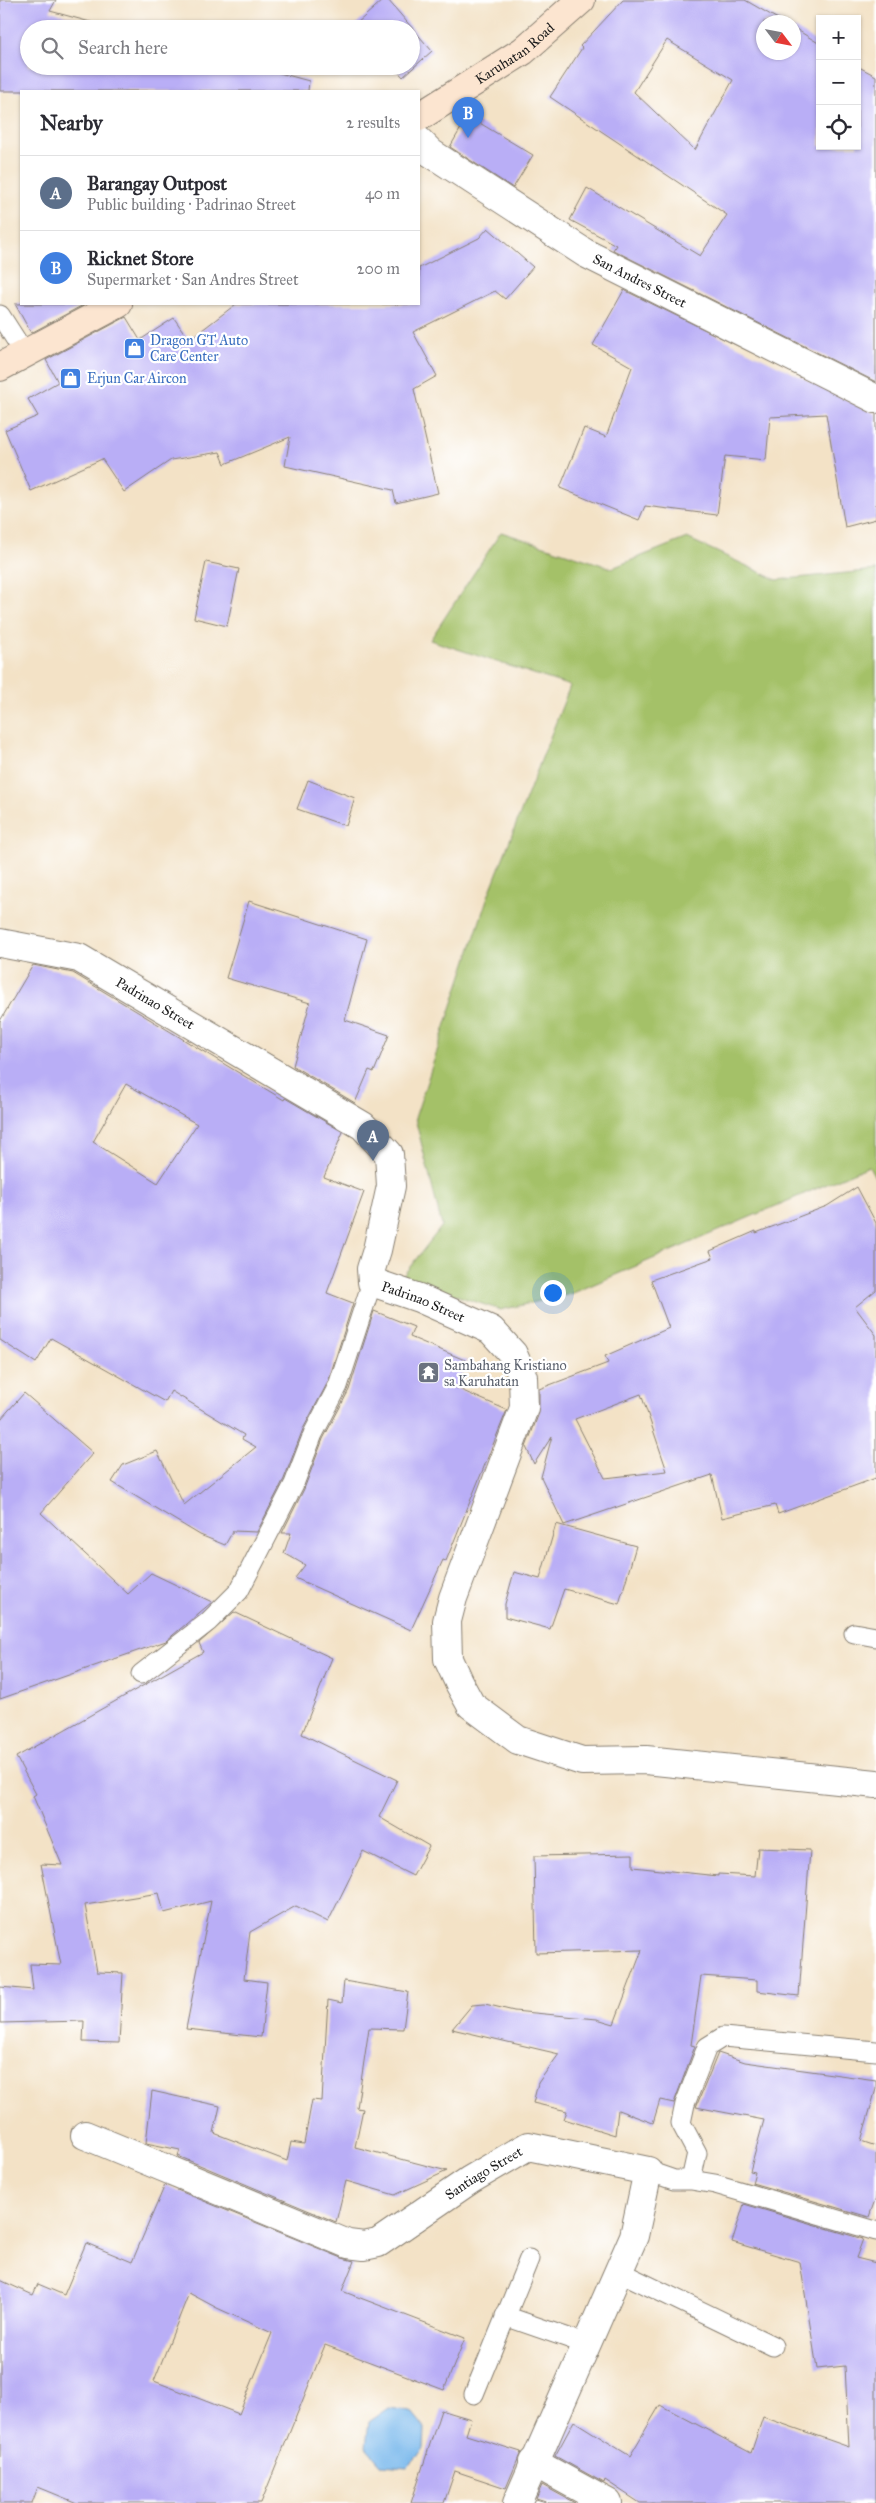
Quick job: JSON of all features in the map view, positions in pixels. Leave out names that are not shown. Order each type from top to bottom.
[{"type":"main road","name":"Karuhatan Road","points":[[420,116],[522,51],[581,0]]},
{"type":"main road","points":[[0,367],[116,305]]},
{"type":"street","name":"San Andres Street","points":[[420,142],[430,154],[585,253],[876,399]]},
{"type":"street","name":"Padrinao Street","points":[[0,944],[79,958],[363,1126],[389,1154],[391,1186],[378,1250],[371,1269],[372,1282],[419,1298],[491,1330],[513,1354],[523,1377],[524,1408],[453,1598],[447,1621],[448,1659],[471,1705],[518,1740],[582,1761],[646,1760],[876,1784]]},
{"type":"street","name":"Santiago Street","points":[[85,2135],[348,2244],[364,2246],[378,2243],[470,2180],[528,2146],[648,2171]]},
{"type":"street","points":[[517,2503],[533,2462],[634,2236],[648,2171]]},
{"type":"street","points":[[533,2462],[608,2503]]},
{"type":"lane","points":[[0,315],[25,354]]},
{"type":"lane","points":[[141,1674],[208,1622],[239,1591],[294,1484],[313,1434],[338,1386],[372,1282]]},
{"type":"lane","points":[[854,1633],[876,1637]]},
{"type":"lane","points":[[691,2180],[697,2153],[681,2122],[685,2104],[707,2047],[723,2037],[876,2051]]},
{"type":"lane","points":[[648,2171],[674,2180],[691,2180],[714,2184],[876,2231]]},
{"type":"lane","points":[[474,2394],[529,2260]]},
{"type":"lane","points":[[618,2271],[773,2346]]},
{"type":"lane","points":[[505,2316],[586,2344]]},
{"type":"green space","points":[[501,532],[612,568],[687,538],[777,580],[876,570],[876,1179],[869,1166],[571,1294],[500,1310],[402,1277],[442,1226],[415,1118],[487,899],[570,686],[430,640]]},
{"type":"water","points":[[389,2408],[411,2411],[425,2428],[424,2450],[407,2467],[382,2465],[366,2447],[369,2422]]},
{"type":"building","points":[[0,0],[56,0],[50,11],[83,20],[20,20],[20,75],[287,75],[309,81],[308,90],[0,91]]},
{"type":"building","points":[[383,0],[388,0],[405,20],[360,20]]},
{"type":"building","points":[[623,0],[745,0],[771,15],[756,15],[756,60],[801,60],[801,32],[816,42],[816,150],[861,150],[861,68],[876,76],[876,382],[613,250],[616,245],[570,220],[587,188],[700,256],[727,215],[550,97],[582,48],[580,46]],"holes":[[[667,40],[733,80],[695,150],[634,92]]]},
{"type":"building","points":[[420,37],[432,51],[420,62]]},
{"type":"building","points":[[468,116],[533,155],[513,188],[450,147]]},
{"type":"building","points":[[488,228],[533,267],[505,299],[495,291],[413,332],[437,376],[414,389],[438,493],[396,503],[393,490],[285,466],[290,437],[225,464],[220,452],[171,460],[124,492],[102,459],[31,491],[5,430],[38,416],[28,399],[58,382],[46,360],[126,317],[140,340],[174,318],[189,340],[235,305],[420,305],[420,268],[479,238]]},
{"type":"building","points":[[624,290],[876,414],[876,519],[845,527],[826,414],[770,417],[766,460],[725,456],[717,515],[645,506],[639,520],[560,488],[584,428],[606,437],[632,367],[593,345]]},
{"type":"building","points":[[15,304],[83,305],[31,333]]},
{"type":"building","points":[[206,562],[239,569],[227,626],[194,618]]},
{"type":"building","points":[[308,780],[355,798],[346,826],[297,809]]},
{"type":"building","points":[[249,901],[367,939],[345,1020],[389,1035],[374,1072],[369,1070],[355,1103],[293,1066],[310,1003],[226,978]]},
{"type":"building","points":[[33,965],[73,973],[284,1100],[285,1098],[343,1132],[324,1177],[364,1192],[327,1293],[353,1303],[328,1382],[303,1429],[284,1479],[257,1532],[233,1531],[225,1545],[200,1535],[112,1482],[123,1465],[157,1451],[184,1505],[256,1447],[242,1439],[244,1435],[171,1391],[165,1402],[51,1338],[36,1363],[0,1340],[0,1021]],"holes":[[[126,1084],[197,1124],[158,1183],[93,1142]]]},
{"type":"building","points":[[857,1187],[876,1223],[876,1290],[855,1307],[876,1335],[876,1478],[778,1514],[775,1505],[722,1518],[712,1475],[564,1525],[541,1477],[552,1436],[534,1464],[526,1447],[539,1413],[539,1389],[608,1363],[605,1356],[669,1328],[651,1280],[713,1258],[710,1251],[756,1231],[756,1233],[827,1206]],"holes":[[[641,1394],[667,1471],[605,1478],[575,1419]]]},
{"type":"building","points":[[374,1311],[414,1327],[410,1337],[467,1361],[456,1388],[507,1410],[446,1561],[443,1560],[411,1630],[295,1578],[305,1565],[284,1553],[291,1533],[282,1533],[304,1489],[323,1439],[349,1390]]},
{"type":"building","points":[[24,1393],[93,1453],[41,1513],[128,1594],[151,1573],[212,1602],[166,1641],[0,1699],[0,1420]]},
{"type":"building","points":[[556,1524],[636,1546],[619,1604],[564,1589],[550,1629],[505,1617],[505,1604],[514,1572],[540,1579]]},
{"type":"building","points":[[234,1612],[332,1658],[302,1734],[397,1780],[379,1817],[429,1846],[413,1876],[363,1851],[328,1922],[296,1906],[250,1932],[244,1979],[267,1982],[261,2037],[186,2029],[211,1901],[164,1913],[159,1893],[85,1905],[97,1972],[123,1973],[119,2043],[83,2042],[84,2021],[0,2023],[0,1987],[33,1990],[30,1964],[61,1965],[41,1864],[62,1865],[33,1796],[36,1794],[16,1757],[203,1652],[199,1643]]},
{"type":"building","points":[[758,1848],[810,1850],[799,1996],[757,1991],[757,1980],[701,1976],[691,2045],[695,2046],[674,2103],[660,2100],[653,2123],[618,2110],[615,2135],[564,2119],[567,2111],[533,2103],[538,2083],[559,2054],[452,2029],[472,2005],[485,2004],[514,2011],[597,2019],[614,2024],[642,1950],[536,1953],[534,1856],[633,1854],[633,1867],[718,1876],[718,1874],[755,1876]]},
{"type":"building","points":[[344,1981],[408,1992],[403,2029],[369,2028],[357,2108],[363,2109],[355,2147],[447,2171],[395,2195],[346,2181],[336,2222],[178,2156],[180,2150],[146,2143],[152,2091],[220,2106],[214,2133],[287,2161],[291,2142],[304,2144],[312,2100],[322,2101],[328,2000],[342,2003]]},
{"type":"building","points":[[718,2053],[745,2062],[876,2080],[876,2089],[861,2141],[876,2146],[876,2197],[869,2217],[752,2183],[755,2172],[750,2171],[764,2120],[696,2107]]},
{"type":"building","points":[[165,2185],[342,2258],[354,2261],[342,2291],[465,2338],[444,2390],[325,2345],[261,2503],[77,2503],[38,2487],[32,2503],[0,2503],[0,2280],[33,2295],[38,2284],[64,2295],[86,2243],[132,2262]],"holes":[[[189,2293],[272,2333],[239,2414],[154,2381]]]},
{"type":"building","points":[[744,2204],[863,2239],[856,2258],[876,2263],[876,2503],[640,2503],[605,2480],[604,2483],[555,2456],[574,2421],[630,2456],[660,2405],[751,2453],[763,2417],[849,2447],[845,2366],[817,2369],[800,2262],[732,2242]]},
{"type":"building","points":[[441,2410],[471,2419],[466,2435],[521,2452],[506,2488],[455,2471],[444,2503],[411,2503]]},
{"type":"building","points":[[542,2485],[575,2503],[549,2503],[536,2499]]},
{"type":"place","name":"Ricknet Store","points":[[468,138]]},
{"type":"place","name":"Dragon GT Auto Care Center","points":[[134,348]]},
{"type":"place","name":"Erjun Car Aircon","points":[[71,378]]},
{"type":"place","name":"Barangay Outpost","points":[[373,1161]]},
{"type":"place","name":"Sambahang Kristiano sa Karuhatan","points":[[428,1373]]}]
